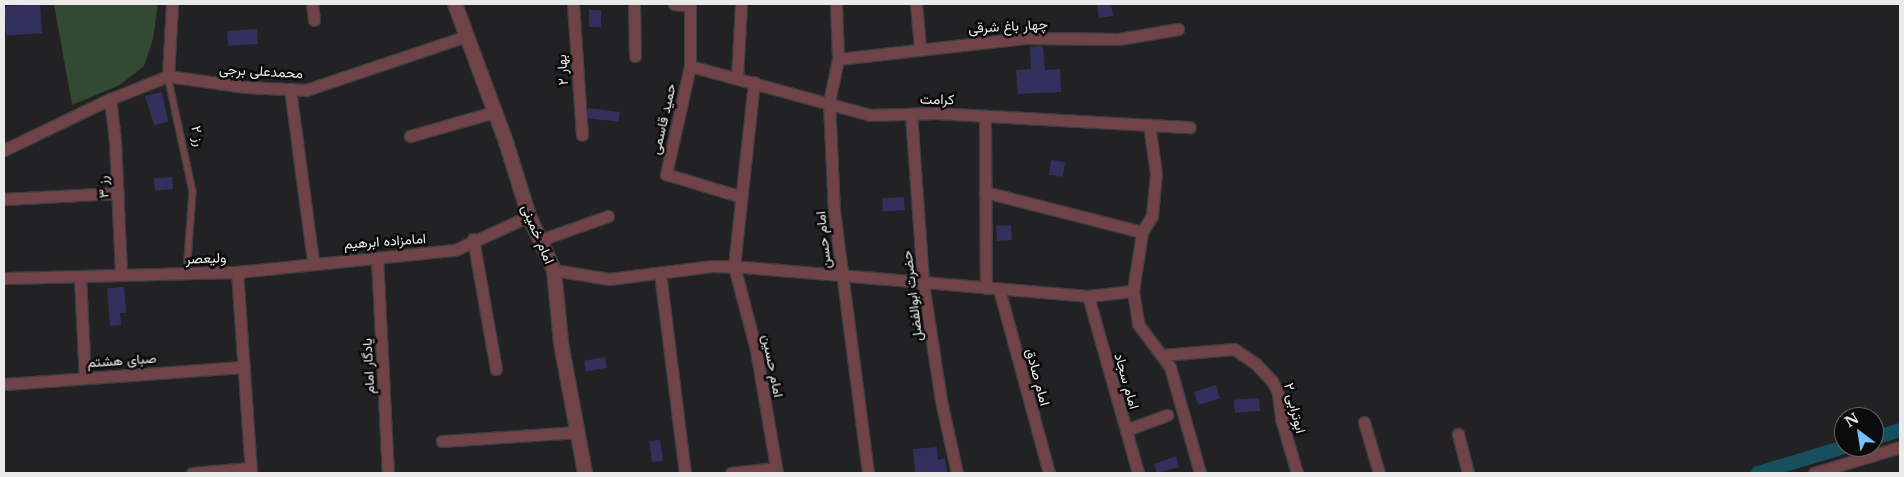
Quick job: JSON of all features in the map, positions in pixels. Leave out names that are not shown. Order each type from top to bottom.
[{"type":"street","name":"رز ۲","points":[[168,76],[172,4]]},
{"type":"street","points":[[312,4],[314,20]]},
{"type":"street","name":"امام خمینی","points":[[455,4],[529,216],[554,270],[561,343],[585,473]]},
{"type":"street","name":"بهار ۲","points":[[573,4],[582,135]]},
{"type":"street","points":[[634,4],[635,56]]},
{"type":"street","name":"حمید قاسمی","points":[[674,4],[690,6],[690,66],[666,174],[742,197]]},
{"type":"street","points":[[737,78],[741,4]]},
{"type":"street","name":"امام حسن","points":[[836,4],[838,59],[829,102],[842,276],[868,473]]},
{"type":"street","points":[[916,4],[920,48]]},
{"type":"street","name":"چهار باغ شرقی","points":[[838,59],[920,48],[1025,38],[1119,39],[1178,29]]},
{"type":"street","name":"محمدعلی برجی","points":[[168,76],[245,87],[306,90],[466,36]]},
{"type":"street","name":"کرامت","points":[[690,66],[829,102],[870,115],[985,116],[1190,127]]},
{"type":"street","points":[[4,150],[110,100],[168,76]]},
{"type":"street","points":[[734,266],[754,82]]},
{"type":"street","points":[[290,89],[313,262]]},
{"type":"street","name":"رز ۳","points":[[110,100],[118,193],[121,272]]},
{"type":"street","points":[[410,136],[494,112]]},
{"type":"street","name":"حضرت ابوالفضل","points":[[912,114],[923,282],[941,401],[957,473]]},
{"type":"street","points":[[985,116],[986,288]]},
{"type":"street","points":[[1149,125],[1156,173],[1152,216],[1142,232],[1133,291],[1138,324],[1163,354],[1170,367],[1200,473]]},
{"type":"street","points":[[986,192],[1142,232]]},
{"type":"street","points":[[4,199],[118,193]]},
{"type":"street","name":"امامزاده ابرهیم","points":[[237,272],[313,262],[454,250],[529,216]]},
{"type":"street","points":[[540,240],[608,216]]},
{"type":"street","points":[[473,240],[496,370]]},
{"type":"street","name":"یادگار امام","points":[[377,258],[388,473]]},
{"type":"street","points":[[554,270],[609,279],[734,266],[1088,296],[1133,291]]},
{"type":"street","name":"امام حسین","points":[[734,266],[756,350],[777,471]]},
{"type":"street","name":"ولیعصر","points":[[4,278],[80,276],[121,272],[186,274],[237,272],[250,471]]},
{"type":"street","points":[[660,273],[685,473]]},
{"type":"street","points":[[80,276],[84,378]]},
{"type":"street","name":"امام صادق","points":[[999,289],[1049,473]]},
{"type":"street","name":"امام سجاد","points":[[1088,296],[1138,473]]},
{"type":"street","name":"ابوترابی ۲","points":[[1163,354],[1234,349],[1256,364],[1272,381],[1278,394],[1281,419],[1297,473]]},
{"type":"street","name":"صبای هشتم","points":[[4,384],[243,366]]},
{"type":"street","points":[[1126,430],[1167,415]]},
{"type":"street","points":[[1364,422],[1379,473]]},
{"type":"street","points":[[442,441],[577,432]]},
{"type":"street","points":[[1458,434],[1468,473]]},
{"type":"street","points":[[1814,473],[1900,446]]},
{"type":"street","points":[[192,473],[250,471]]},
{"type":"street","points":[[732,473],[777,471]]},
{"type":"lane","name":"رز ۲","points":[[168,76],[194,192],[186,274]]},
{"type":"green space","points":[[54,4],[158,4],[153,39],[144,66],[120,85],[72,105]]},
{"type":"building","points":[[40,4],[42,33],[6,35],[4,7]]},
{"type":"building","points":[[1097,4],[1111,4],[1113,16],[1099,18]]},
{"type":"building","points":[[589,10],[601,10],[601,27],[589,27]]},
{"type":"building","points":[[257,29],[258,44],[228,46],[227,31]]},
{"type":"building","points":[[1043,46],[1045,70],[1060,69],[1061,92],[1018,94],[1016,70],[1031,69],[1030,47]]},
{"type":"building","points":[[162,92],[168,122],[154,125],[145,96]]},
{"type":"building","points":[[588,108],[620,112],[619,122],[587,118]]},
{"type":"building","points":[[1051,160],[1065,162],[1063,177],[1049,175]]},
{"type":"building","points":[[172,177],[173,189],[155,191],[154,179]]},
{"type":"building","points":[[904,197],[905,210],[883,212],[882,199]]},
{"type":"building","points":[[1011,225],[1012,240],[997,241],[996,226]]},
{"type":"building","points":[[124,287],[126,313],[120,313],[121,325],[110,326],[107,288]]},
{"type":"building","points":[[605,357],[607,368],[586,371],[584,361]]},
{"type":"building","points":[[1216,385],[1220,398],[1198,405],[1194,392]]},
{"type":"building","points":[[1259,398],[1260,411],[1235,413],[1234,400]]},
{"type":"building","points":[[660,440],[663,461],[652,462],[649,442]]},
{"type":"building","points":[[937,447],[938,460],[945,458],[947,472],[915,473],[913,449]]},
{"type":"building","points":[[1176,456],[1179,467],[1157,473],[1154,464]]},
{"type":"waterway","points":[[1884,435],[1900,430]]},
{"type":"waterway","points":[[1758,473],[1834,450]]}]
